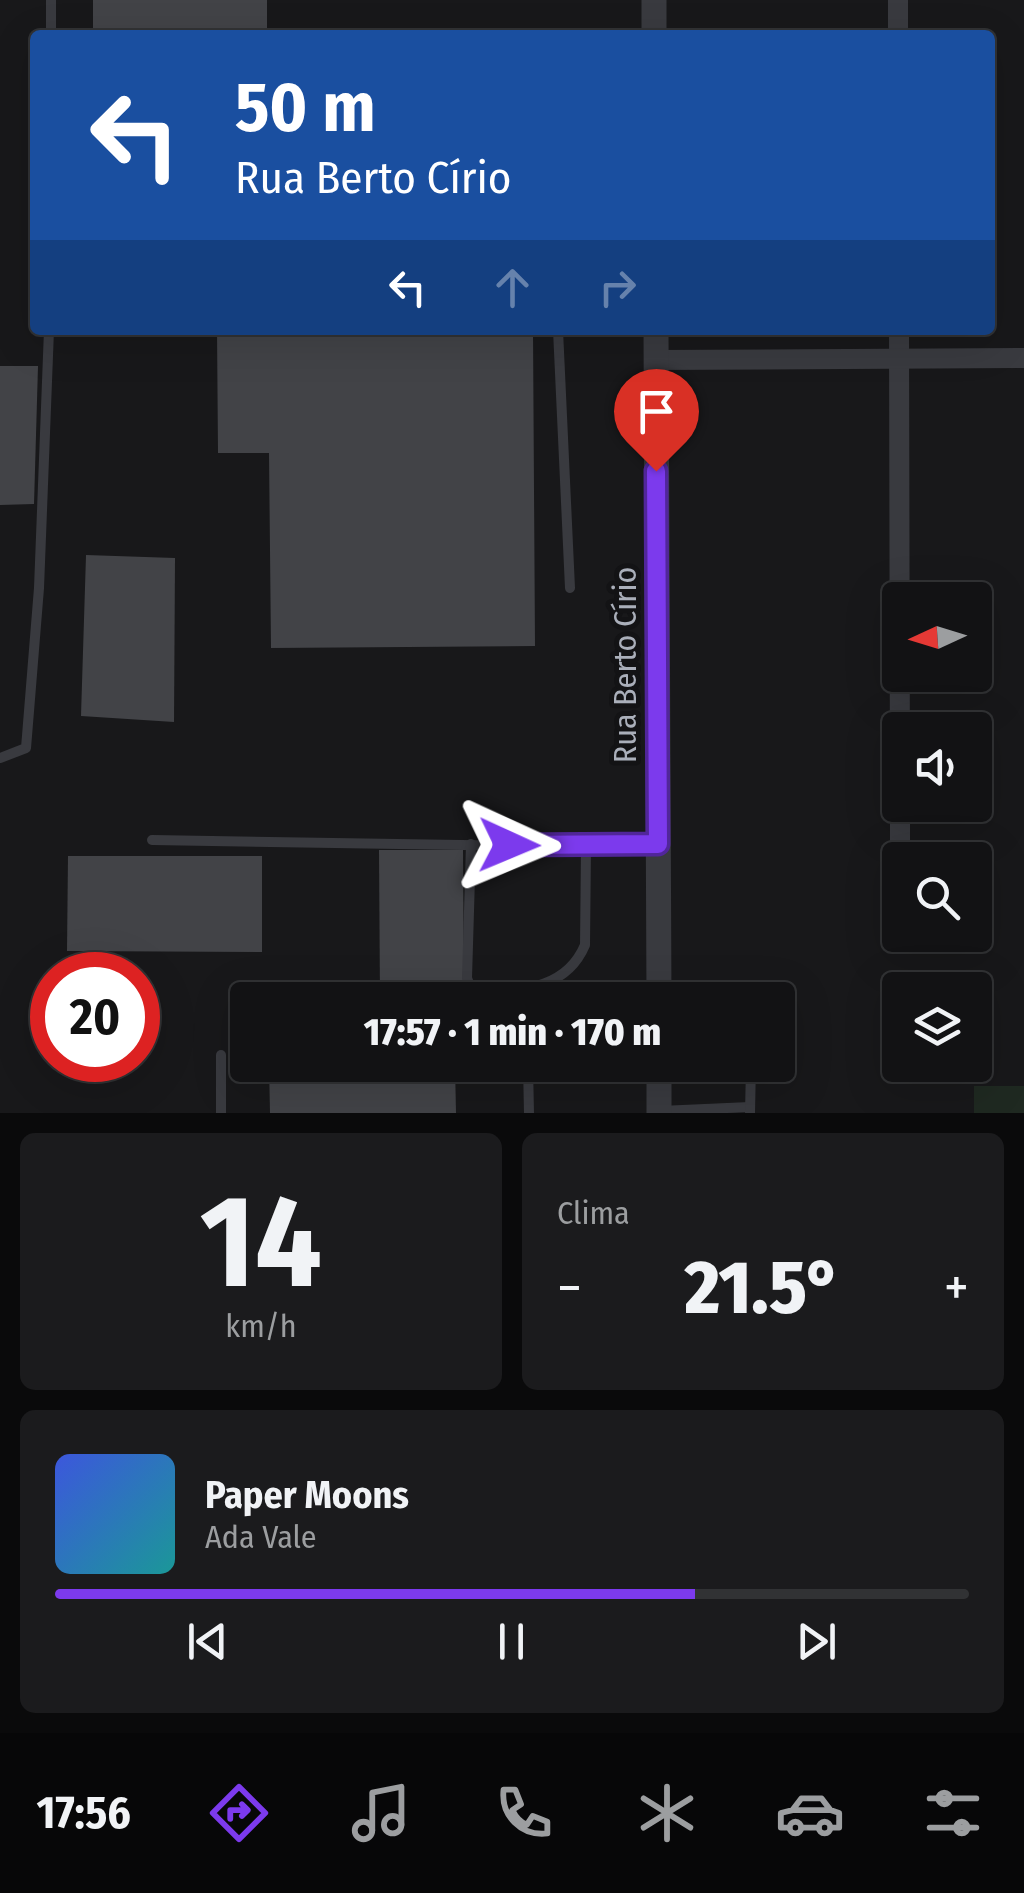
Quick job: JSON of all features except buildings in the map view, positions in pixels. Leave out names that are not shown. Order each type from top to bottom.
[{"type":"street","points":[[654,0],[654,30]]},
{"type":"street","points":[[898,0],[898,30]]},
{"type":"street","name":"Rua Berto Círio","points":[[656,335],[659,982]]},
{"type":"street","points":[[899,335],[900,712]]},
{"type":"street","points":[[656,360],[1024,358]]},
{"type":"street","points":[[659,1082],[659,1112]]},
{"type":"lane","points":[[50,0],[51,30]]},
{"type":"lane","points":[[0,758],[26,748],[39,588],[49,335]]},
{"type":"lane","points":[[558,335],[570,588]]},
{"type":"lane","points":[[152,840],[586,847],[658,844]]},
{"type":"lane","points":[[471,844],[467,978],[470,989],[479,993],[537,989],[580,957],[585,945],[586,847]]},
{"type":"lane","points":[[221,1113],[222,1055]]},
{"type":"lane","points":[[528,1082],[529,1113]]},
{"type":"lane","points":[[659,1112],[750,1110],[751,1082]]},
{"type":"shaded area","points":[[974,1086],[1024,1086],[1024,1113],[974,1113]]},
{"type":"route","points":[[509,845],[658,844],[656,471]]}]
